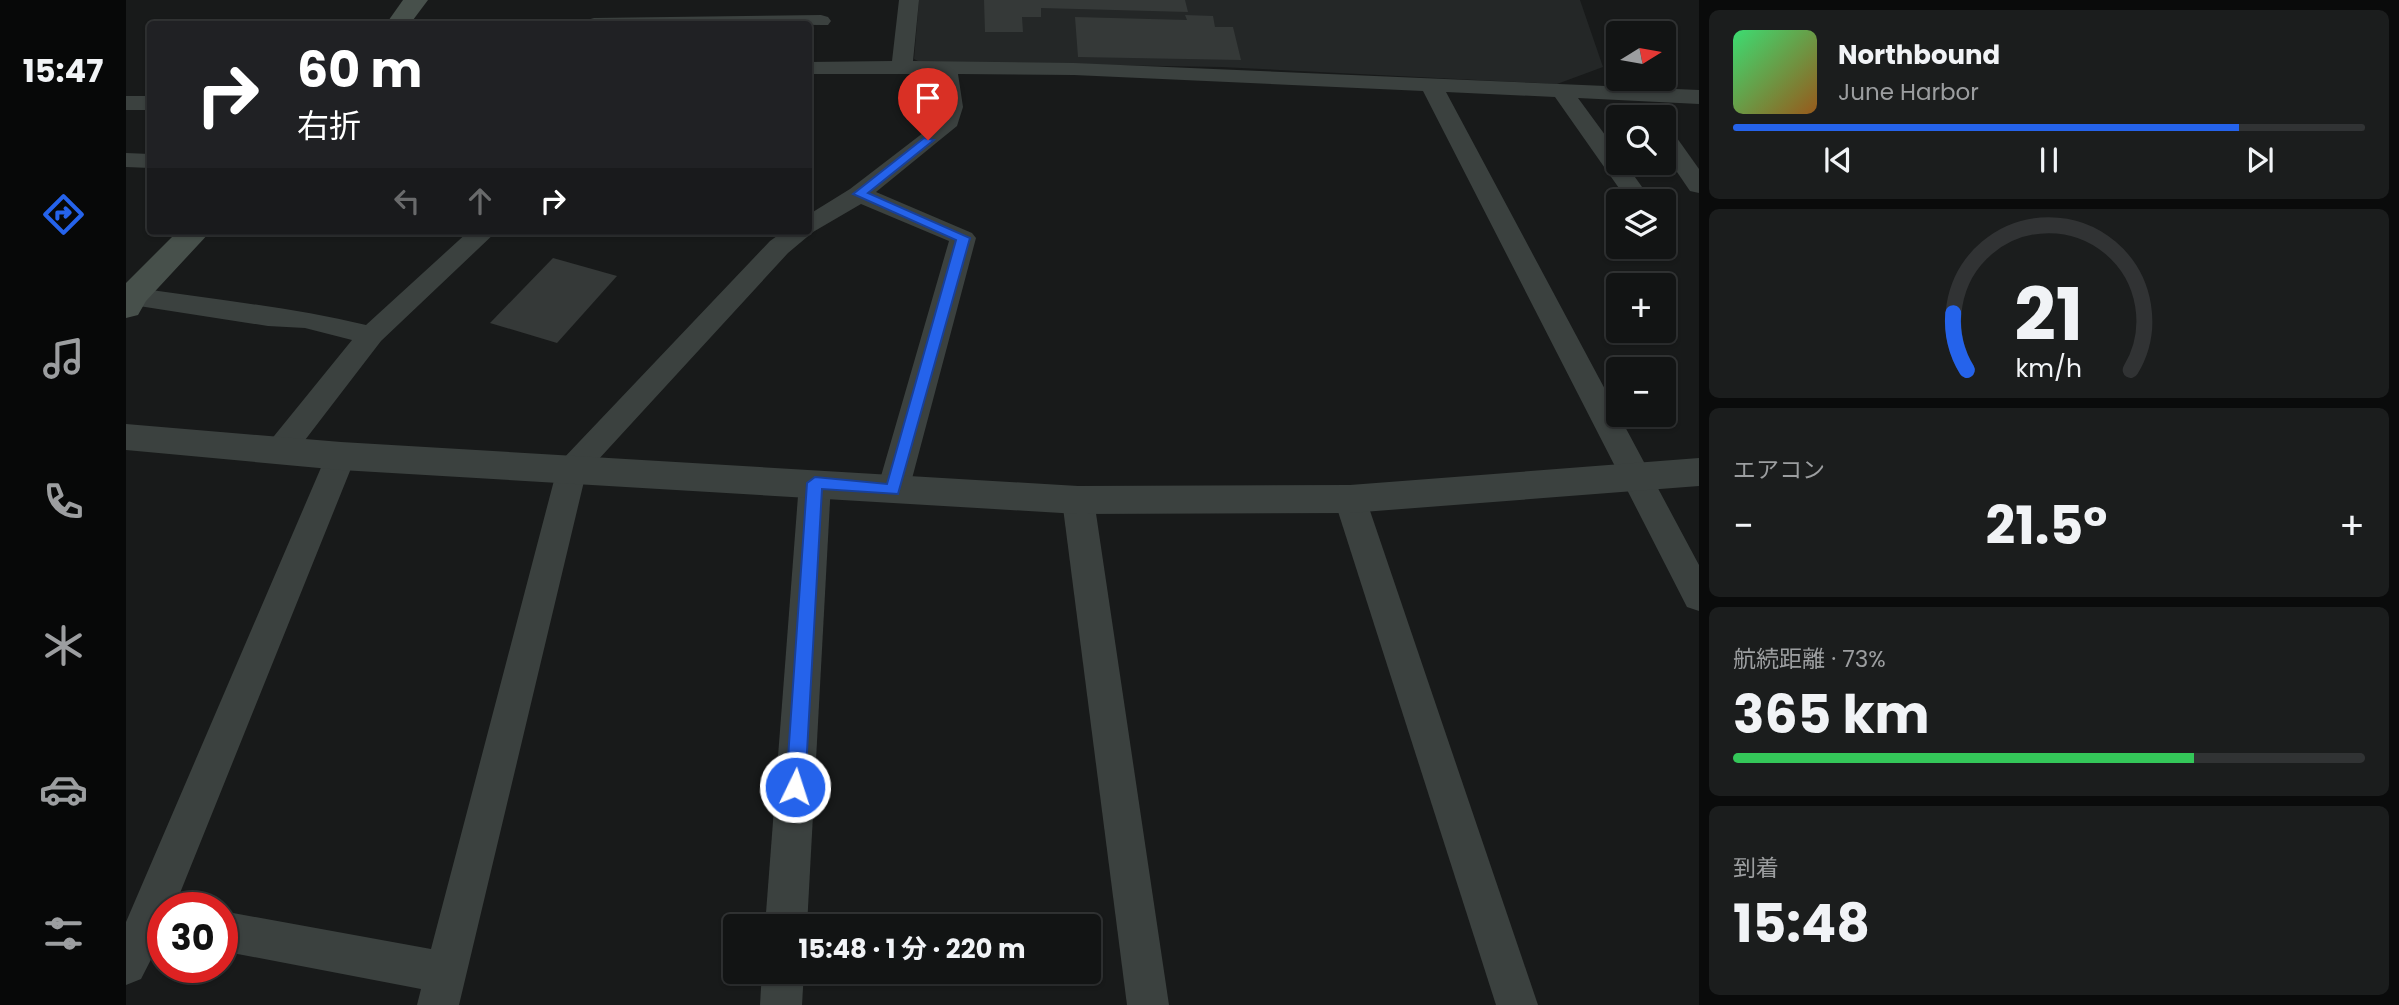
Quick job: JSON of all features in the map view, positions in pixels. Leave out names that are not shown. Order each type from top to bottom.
[{"type":"main road","points":[[400,21],[415,0]]},
{"type":"main road","points":[[128,299],[191,235]]},
{"type":"street","points":[[634,21],[645,0]]},
{"type":"street","points":[[812,52],[821,22],[815,0]]},
{"type":"street","points":[[902,67],[909,0]]},
{"type":"street","points":[[812,22],[821,22]]},
{"type":"street","points":[[812,66],[946,66],[1430,83],[1699,97]]},
{"type":"street","points":[[812,223],[859,194],[946,126],[952,107],[946,66]]},
{"type":"street","points":[[1430,83],[1699,597]]},
{"type":"street","points":[[1560,89],[1631,189]]},
{"type":"street","points":[[1634,92],[1643,105]]},
{"type":"street","points":[[126,103],[147,103]]},
{"type":"street","points":[[1676,153],[1699,186]]},
{"type":"street","points":[[126,160],[147,162]]},
{"type":"street","points":[[859,194],[963,238],[893,490]]},
{"type":"street","points":[[812,201],[834,208]]},
{"type":"street","points":[[281,449],[371,335],[480,235]]},
{"type":"street","points":[[238,935],[442,989],[572,469],[779,247],[796,235]]},
{"type":"street","points":[[128,299],[268,317],[306,319],[371,335]]},
{"type":"street","points":[[126,437],[341,456],[1078,500],[1350,499],[1699,472]]},
{"type":"street","points":[[126,964],[341,456]]},
{"type":"street","points":[[787,914],[815,483]]},
{"type":"street","points":[[1350,499],[1517,1005]]},
{"type":"street","points":[[1078,500],[1148,1005]]},
{"type":"street","points":[[781,1005],[782,984]]},
{"type":"shaded area","points":[[919,0],[1580,0],[1603,67],[1557,84],[1221,67],[920,62],[914,59]]},
{"type":"building","points":[[984,0],[1185,0],[1188,12],[1041,8],[1041,17],[1022,17],[1023,32],[985,32]]},
{"type":"building","points":[[1185,15],[1213,16],[1215,27],[1233,27],[1241,60],[1078,57],[1075,17],[1187,20]]},
{"type":"building","points":[[553,258],[617,276],[557,343],[490,323]]},
{"type":"route","points":[[795,787],[815,483],[893,490],[963,238],[859,194],[928,140]]}]
